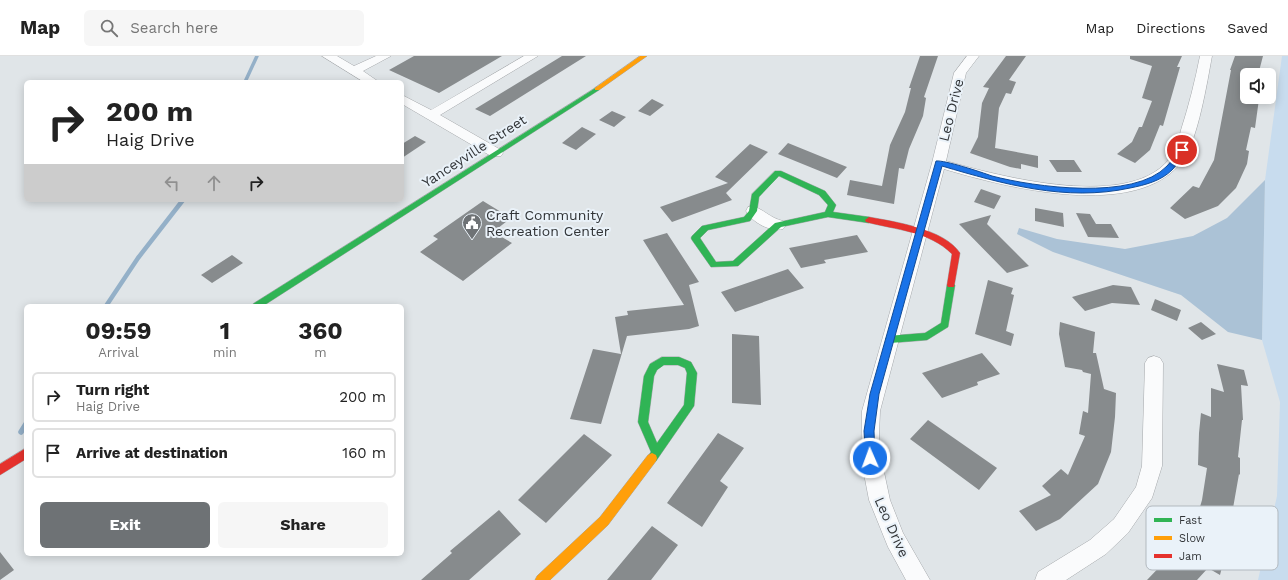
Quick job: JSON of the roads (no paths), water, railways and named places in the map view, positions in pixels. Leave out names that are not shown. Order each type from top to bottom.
[{"type":"street","points":[[328,56],[370,80]]},
{"type":"street","points":[[354,71],[385,56]]},
{"type":"street","points":[[430,116],[532,56]]},
{"type":"street","name":"Yanceyville Street","points":[[259,304],[606,83],[644,56]]},
{"type":"street","name":"Leo Drive","points":[[919,580],[898,547],[884,516],[874,486],[870,458],[869,431],[871,411],[939,163],[960,73],[973,56]]},
{"type":"street","points":[[939,163],[1007,182],[1058,190],[1107,191],[1147,182],[1169,169],[1182,150],[1194,111],[1206,56]]},
{"type":"street","points":[[404,100],[496,153]]},
{"type":"street","points":[[778,225],[735,264],[714,265],[695,238],[705,228],[748,219],[753,211],[755,196],[778,173],[822,193],[832,205],[828,214]]},
{"type":"street","points":[[753,211],[764,221],[778,225],[828,214],[881,222],[937,237],[950,245],[956,254],[945,325],[937,332],[926,337],[890,340]]},
{"type":"street","points":[[541,580],[604,521],[656,452],[689,406],[692,373],[688,365],[679,361],[662,361],[653,367],[649,376],[643,422],[656,452]]},
{"type":"street","points":[[1050,579],[1098,546],[1122,526],[1145,491],[1152,466],[1154,363]]},
{"type":"street","points":[[0,470],[24,454]]},
{"type":"waterway","points":[[246,80],[257,56]]},
{"type":"waterway","points":[[107,304],[138,258],[181,202]]},
{"type":"waterway","points":[[21,432],[24,427]]},
{"type":"place","name":"Craft Community Recreation Center","points":[[472,240]]}]
